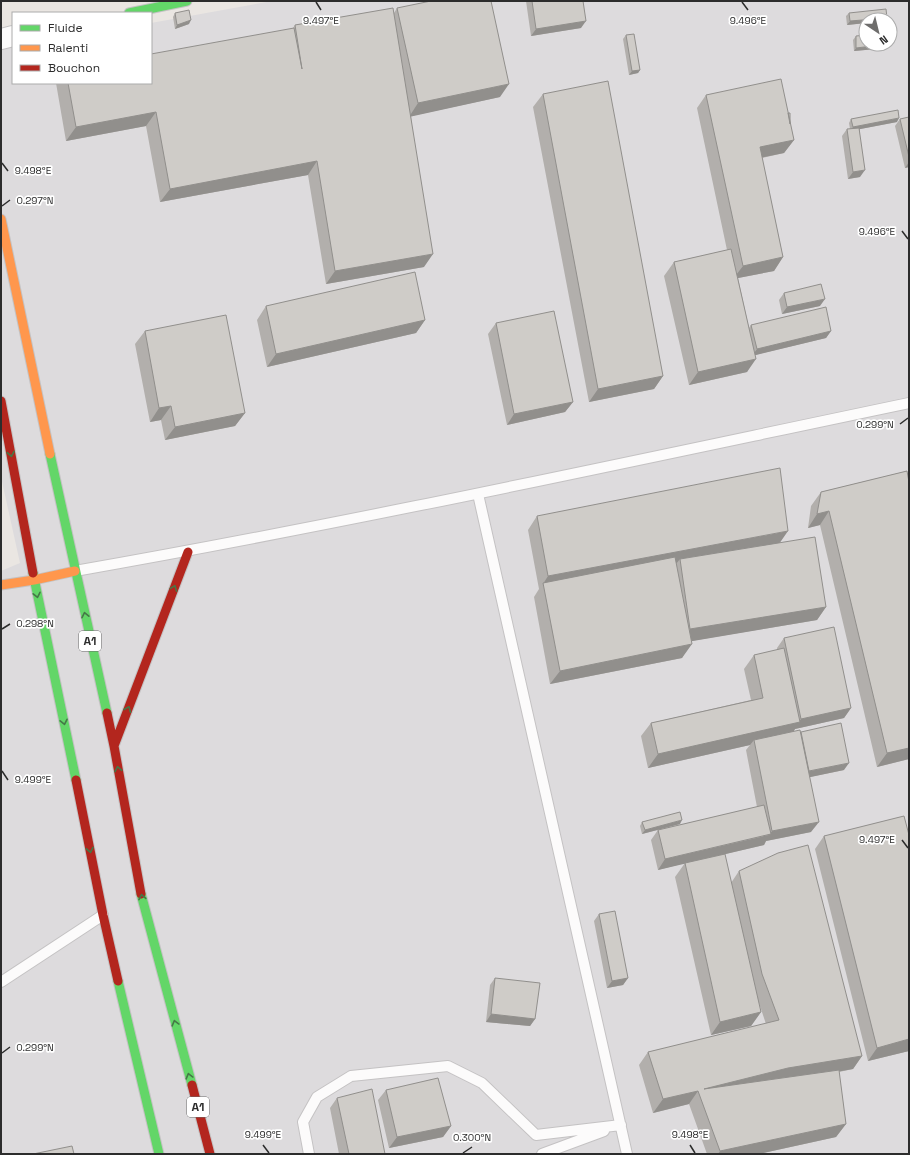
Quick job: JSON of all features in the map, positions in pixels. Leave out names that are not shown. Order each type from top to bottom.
[{"type":"main road","points":[[134,12],[187,1]]},
{"type":"main road","name":"A1","points":[[1,219],[75,572],[114,746],[144,903],[210,1154]]},
{"type":"main road","points":[[1,401],[34,580],[103,915],[159,1154]]},
{"type":"main road","points":[[114,746],[188,552]]},
{"type":"main road","points":[[1,585],[75,572]]},
{"type":"street","points":[[1,39],[12,36]]},
{"type":"lane","points":[[75,572],[188,552],[478,494],[908,405]]},
{"type":"lane","points":[[478,494],[627,1154]]},
{"type":"lane","points":[[1,982],[103,915]]},
{"type":"lane","points":[[309,1154],[303,1122],[317,1097],[351,1076],[448,1066],[482,1083],[536,1135],[621,1125]]},
{"type":"lane","points":[[542,1154],[621,1125]]},
{"type":"shaded area","points":[[272,1],[909,1],[909,1154],[1,1154],[1,571],[20,563],[1,477],[1,49],[12,47],[12,84],[152,84],[152,23]]},
{"type":"building","points":[[431,1],[491,1],[509,84],[418,103],[397,8]]},
{"type":"building","points":[[532,1],[583,1],[586,21],[536,29]]},
{"type":"building","points":[[393,8],[433,254],[335,271],[317,161],[170,189],[156,112],[76,127],[68,84],[152,84],[152,54],[294,28],[302,69],[295,25]]},
{"type":"building","points":[[886,9],[886,12],[858,12]]},
{"type":"building","points":[[189,10],[191,20],[177,25],[175,13]]},
{"type":"building","points":[[858,12],[858,20],[850,21],[849,13]]},
{"type":"building","points":[[634,34],[640,70],[632,71],[626,35]]},
{"type":"building","points":[[856,36],[858,36],[858,48],[856,48]]},
{"type":"building","points":[[781,79],[794,140],[760,147],[783,257],[743,266],[706,95]]},
{"type":"building","points":[[608,81],[663,376],[598,389],[543,94]]},
{"type":"building","points":[[898,110],[899,118],[853,127],[851,119]]},
{"type":"building","points":[[788,113],[790,113],[790,124]]},
{"type":"building","points":[[909,117],[909,157],[900,119]]},
{"type":"building","points":[[859,128],[865,170],[853,172],[847,129]]},
{"type":"building","points":[[731,249],[756,359],[698,372],[674,262]]},
{"type":"building","points":[[415,272],[425,320],[276,354],[266,306]]},
{"type":"building","points":[[821,284],[825,299],[787,307],[784,293]]},
{"type":"building","points":[[826,307],[831,331],[757,349],[751,325]]},
{"type":"building","points":[[554,311],[573,402],[514,414],[496,323]]},
{"type":"building","points":[[226,315],[245,413],[175,427],[171,406],[159,408],[145,331]]},
{"type":"building","points":[[780,468],[788,531],[548,576],[537,516]]},
{"type":"building","points":[[907,471],[909,482],[909,748],[887,753],[829,511],[817,514],[821,492]]},
{"type":"building","points":[[815,537],[826,607],[690,629],[680,559]]},
{"type":"building","points":[[675,557],[692,644],[560,671],[543,583]]},
{"type":"building","points":[[834,627],[851,708],[801,719],[784,638]]},
{"type":"building","points":[[784,648],[800,722],[658,754],[651,723],[763,698],[754,655]]},
{"type":"building","points":[[841,723],[849,763],[809,771],[801,732]]},
{"type":"building","points":[[800,730],[819,822],[772,831],[754,740]]},
{"type":"building","points":[[764,805],[771,834],[665,859],[658,830]]},
{"type":"building","points":[[680,812],[682,820],[645,830],[642,822]]},
{"type":"building","points":[[904,816],[909,835],[909,1039],[877,1048],[824,836]]},
{"type":"building","points":[[808,845],[862,1056],[788,1068],[704,1089],[839,1070],[846,1124],[720,1151],[698,1091],[663,1099],[648,1052],[779,1020],[762,974],[739,871],[778,853]]},
{"type":"building","points":[[725,854],[761,1012],[720,1022],[685,863]]},
{"type":"building","points":[[615,911],[628,978],[612,981],[599,914]]},
{"type":"building","points":[[495,978],[540,983],[535,1019],[491,1014]]},
{"type":"building","points":[[438,1078],[451,1126],[397,1137],[386,1090]]},
{"type":"building","points":[[372,1089],[385,1154],[349,1154],[337,1098]]},
{"type":"building","points":[[72,1146],[74,1154],[33,1154]]},
{"type":"traffic: fast","points":[[134,12],[187,1]]},
{"type":"traffic: fast","points":[[50,454],[107,713]]},
{"type":"traffic: fast","points":[[33,573],[76,780]]},
{"type":"traffic: fast","points":[[141,894],[192,1085]]},
{"type":"traffic: fast","points":[[118,981],[159,1154]]},
{"type":"traffic: slow","points":[[1,219],[50,454]]},
{"type":"traffic: slow","points":[[1,585],[34,580],[75,571]]},
{"type":"traffic: jam","points":[[1,401],[33,573]]},
{"type":"traffic: jam","points":[[114,746],[188,552]]},
{"type":"traffic: jam","points":[[107,713],[141,894]]},
{"type":"traffic: jam","points":[[76,780],[118,981]]},
{"type":"traffic: jam","points":[[192,1085],[210,1154]]}]
